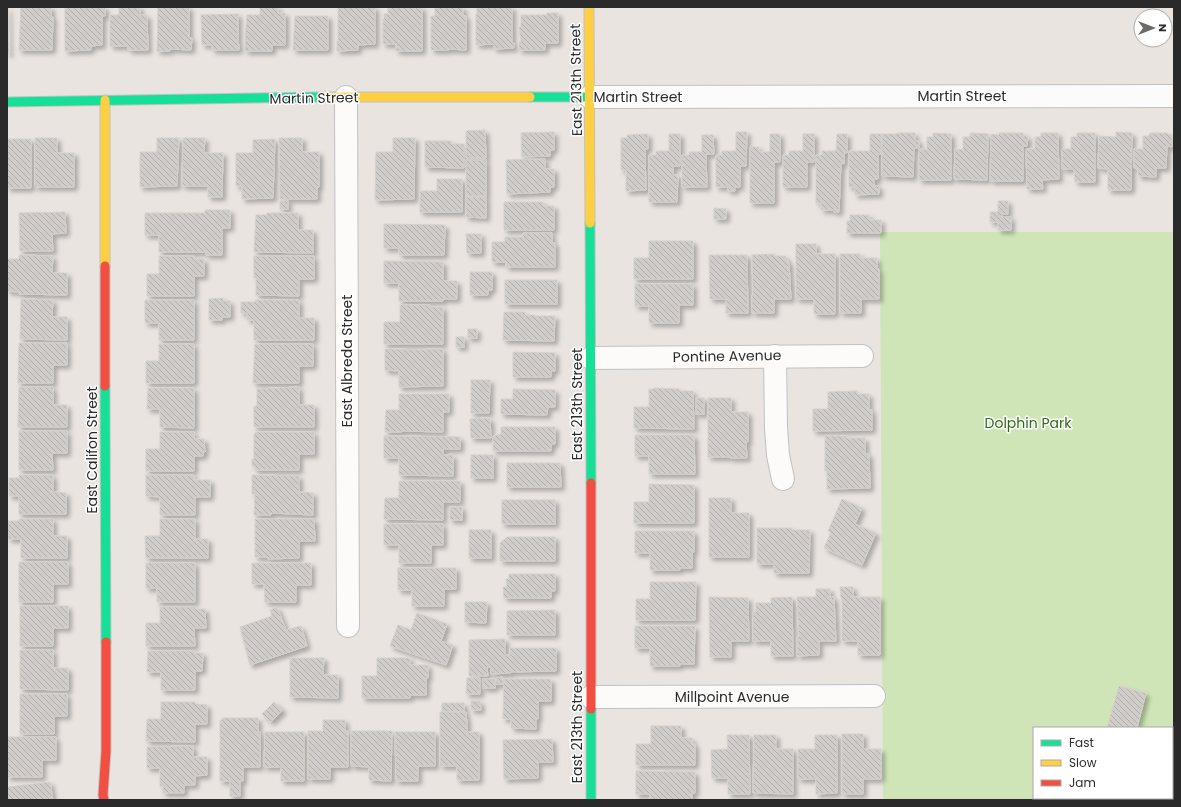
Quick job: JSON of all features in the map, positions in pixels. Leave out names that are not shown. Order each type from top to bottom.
[{"type":"street","name":"East 213th Street","points":[[589,7],[591,800]]},
{"type":"street","name":"Martin Street","points":[[7,102],[346,97],[1174,96]]},
{"type":"street","name":"East Albreda Street","points":[[346,97],[348,626]]},
{"type":"street","name":"East Califon Street","points":[[104,800],[103,795],[106,751],[105,100]]},
{"type":"street","points":[[775,356],[776,428],[778,455],[783,479]]},
{"type":"street","name":"Pontine Avenue","points":[[591,358],[862,356]]},
{"type":"street","name":"Millpoint Avenue","points":[[591,697],[874,696]]},
{"type":"green space","name":"Dolphin Park","points":[[880,232],[1174,232],[1174,800],[883,800]]},
{"type":"building","points":[[21,7],[51,7],[51,16],[53,17],[52,50],[19,50]]},
{"type":"building","points":[[65,7],[105,7],[105,16],[102,16],[102,45],[91,46],[91,50],[65,51]]},
{"type":"building","points":[[119,7],[140,7],[140,15],[147,15],[148,50],[128,50],[128,46],[110,46],[110,15],[119,15]]},
{"type":"building","points":[[158,7],[189,7],[189,38],[192,38],[191,50],[170,49],[170,51],[157,51]]},
{"type":"building","points":[[260,7],[278,7],[278,13],[285,13],[285,45],[272,45],[272,51],[245,51],[245,41],[248,41],[245,40],[247,15],[260,15]]},
{"type":"building","points":[[338,7],[375,7],[375,44],[358,45],[358,50],[337,51]]},
{"type":"building","points":[[388,7],[422,7],[422,51],[396,51],[396,44],[383,44],[383,19],[384,14],[388,14]]},
{"type":"building","points":[[435,7],[463,7],[463,16],[466,16],[466,50],[431,50],[431,16],[435,16]]},
{"type":"building","points":[[477,7],[512,7],[512,43],[514,43],[514,48],[494,49],[494,44],[476,45]]},
{"type":"building","points":[[8,8],[9,54],[7,54]]},
{"type":"building","points":[[547,13],[558,13],[558,43],[545,43],[545,50],[519,50],[519,42],[521,42],[519,27],[521,27],[521,15],[547,15]]},
{"type":"building","points":[[238,14],[239,50],[212,50],[212,45],[202,45],[201,15]]},
{"type":"building","points":[[295,16],[328,16],[328,50],[293,50]]},
{"type":"building","points":[[485,130],[486,158],[466,158],[466,131]]},
{"type":"building","points":[[554,132],[554,150],[550,150],[550,156],[522,157],[521,133]]},
{"type":"building","points":[[736,132],[747,132],[746,166],[740,166],[740,187],[735,187],[735,191],[728,191],[728,187],[716,187],[716,155],[722,155],[722,151],[736,151]]},
{"type":"building","points":[[1116,132],[1132,133],[1131,190],[1108,190],[1108,169],[1098,168],[1099,136],[1116,137]]},
{"type":"building","points":[[915,133],[915,141],[919,141],[919,148],[914,148],[913,177],[882,176],[882,134]]},
{"type":"building","points":[[933,133],[951,134],[951,180],[919,180],[919,149],[927,150],[927,137],[933,137]]},
{"type":"building","points":[[970,133],[988,134],[987,180],[954,179],[955,149],[963,150],[963,137],[970,137]]},
{"type":"building","points":[[999,133],[1023,133],[1023,136],[1028,136],[1027,146],[1023,146],[1023,181],[990,181],[991,134],[999,135]]},
{"type":"building","points":[[1041,133],[1058,133],[1059,179],[1042,180],[1043,189],[1027,189],[1026,149],[1035,149],[1035,137],[1041,137]]},
{"type":"building","points":[[1077,133],[1095,133],[1095,182],[1075,182],[1074,169],[1062,169],[1062,149],[1071,149],[1071,137],[1077,137]]},
{"type":"building","points":[[1150,133],[1167,133],[1172,135],[1172,147],[1167,146],[1166,168],[1156,168],[1156,177],[1138,176],[1138,169],[1134,168],[1134,149],[1143,149],[1143,136],[1149,136]]},
{"type":"building","points":[[648,134],[648,149],[645,149],[646,190],[626,191],[626,170],[621,170],[621,138],[627,138],[627,135]]},
{"type":"building","points":[[669,134],[680,134],[680,166],[673,166],[673,175],[678,175],[677,202],[649,202],[649,155],[656,155],[656,151],[669,151]]},
{"type":"building","points":[[770,134],[780,134],[780,162],[774,162],[774,203],[750,203],[750,147],[759,147],[759,152],[770,152]]},
{"type":"building","points":[[803,134],[814,134],[814,162],[807,162],[807,187],[783,187],[783,155],[789,155],[789,151],[803,151]]},
{"type":"building","points":[[837,134],[847,134],[847,153],[844,153],[844,164],[841,163],[839,212],[834,212],[834,210],[821,210],[821,203],[816,203],[816,155],[822,155],[822,151],[836,151]]},
{"type":"building","points":[[870,134],[881,134],[881,154],[878,154],[878,179],[874,179],[874,186],[879,186],[879,194],[855,195],[855,187],[849,187],[849,151],[870,151]]},
{"type":"building","points":[[702,135],[713,135],[714,154],[706,154],[707,187],[682,187],[682,155],[689,155],[689,152],[702,152]]},
{"type":"building","points":[[35,138],[57,138],[57,153],[74,153],[74,187],[35,187]]},
{"type":"building","points":[[157,138],[179,138],[177,186],[140,187],[140,152],[157,152]]},
{"type":"building","points":[[183,138],[205,138],[204,153],[223,153],[222,197],[208,197],[208,186],[182,186]]},
{"type":"building","points":[[279,138],[302,138],[302,152],[319,152],[319,187],[317,187],[317,199],[280,199]]},
{"type":"building","points":[[393,138],[415,138],[414,199],[375,200],[376,152],[393,152]]},
{"type":"building","points":[[8,139],[31,139],[31,188],[7,188]]},
{"type":"building","points":[[275,139],[273,198],[242,199],[242,186],[236,186],[236,153],[253,153],[253,140]]},
{"type":"building","points":[[425,141],[451,141],[451,144],[464,144],[464,168],[425,167]]},
{"type":"building","points":[[545,159],[545,169],[554,169],[554,187],[550,187],[550,192],[507,194],[506,160]]},
{"type":"building","points":[[466,160],[486,160],[486,196],[466,196]]},
{"type":"building","points":[[437,179],[462,179],[462,212],[420,212],[420,192],[437,191]]},
{"type":"building","points":[[466,197],[486,197],[486,218],[466,217]]},
{"type":"building","points":[[280,201],[288,201],[288,209],[280,209]]},
{"type":"building","points":[[998,201],[1008,201],[1008,214],[1002,214],[1002,217],[1011,217],[1011,230],[998,230],[998,222],[990,222],[990,212],[998,212]]},
{"type":"building","points":[[504,202],[543,202],[543,206],[554,206],[554,230],[504,230]]},
{"type":"building","points":[[714,208],[726,209],[726,219],[714,219]]},
{"type":"building","points":[[205,210],[230,210],[230,228],[222,228],[222,255],[206,255],[206,252],[159,252],[159,235],[145,235],[145,213],[205,213]]},
{"type":"building","points":[[65,212],[66,233],[52,234],[53,251],[20,251],[19,213]]},
{"type":"building","points":[[267,213],[298,213],[298,230],[313,230],[313,253],[254,252],[256,215],[267,215]]},
{"type":"building","points":[[850,215],[869,215],[869,220],[881,220],[881,233],[847,233],[847,221],[850,221]]},
{"type":"building","points":[[384,224],[445,225],[444,255],[399,255],[399,248],[384,248]]},
{"type":"building","points":[[523,233],[552,233],[552,243],[555,243],[555,267],[506,267],[506,262],[492,262],[492,242],[505,242],[505,237],[523,237]]},
{"type":"building","points":[[466,234],[481,234],[481,253],[467,253]]},
{"type":"building","points":[[649,241],[693,241],[693,279],[634,279],[634,258],[649,258]]},
{"type":"building","points":[[796,244],[816,244],[816,254],[835,254],[835,314],[814,314],[814,299],[796,299]]},
{"type":"building","points":[[774,254],[774,256],[785,256],[789,263],[791,299],[774,299],[774,313],[752,313],[752,255]]},
{"type":"building","points":[[840,254],[860,254],[860,258],[877,258],[877,269],[879,269],[879,299],[861,299],[861,313],[840,313]]},
{"type":"building","points":[[19,255],[53,256],[52,273],[67,273],[67,295],[19,294],[19,292],[7,291],[7,259],[19,259]]},
{"type":"building","points":[[709,255],[747,255],[748,313],[726,313],[726,299],[710,299]]},
{"type":"building","points":[[159,256],[194,256],[194,259],[204,259],[204,276],[194,276],[194,296],[147,296],[147,274],[159,274]]},
{"type":"building","points":[[254,256],[314,256],[314,279],[299,279],[299,296],[256,295]]},
{"type":"building","points":[[384,261],[443,262],[443,281],[457,281],[457,299],[443,299],[443,301],[399,301],[399,283],[384,283]]},
{"type":"building","points":[[470,272],[492,272],[492,290],[488,290],[488,295],[470,295]]},
{"type":"building","points":[[505,280],[557,280],[557,304],[505,304]]},
{"type":"building","points":[[635,284],[693,284],[693,305],[679,305],[679,323],[649,323],[649,306],[635,306]]},
{"type":"building","points":[[223,298],[223,301],[230,301],[230,317],[222,317],[222,320],[209,320],[209,299]]},
{"type":"building","points":[[21,299],[53,300],[52,317],[67,317],[67,340],[20,339]]},
{"type":"building","points":[[145,300],[194,300],[194,340],[159,340],[159,323],[145,323]]},
{"type":"building","points":[[255,300],[299,300],[299,318],[314,318],[314,340],[254,340],[254,320],[247,320],[247,313],[241,313],[241,302],[255,302]]},
{"type":"building","points":[[400,305],[430,305],[430,307],[443,307],[443,344],[384,344],[384,322],[400,322]]},
{"type":"building","points":[[504,312],[525,312],[525,315],[534,316],[555,316],[554,341],[503,340]]},
{"type":"building","points":[[468,329],[477,329],[477,338],[468,338]]},
{"type":"building","points":[[456,337],[464,337],[464,347],[456,347]]},
{"type":"building","points":[[19,343],[67,343],[67,365],[53,365],[53,383],[18,383]]},
{"type":"building","points":[[159,344],[194,344],[194,383],[146,383],[146,361],[159,361]]},
{"type":"building","points":[[255,344],[313,344],[313,366],[299,366],[299,383],[253,383]]},
{"type":"building","points":[[385,349],[443,349],[443,386],[399,387],[399,371],[385,370]]},
{"type":"building","points":[[513,352],[555,353],[555,371],[551,371],[551,377],[513,377]]},
{"type":"building","points":[[471,380],[490,380],[489,413],[471,413]]},
{"type":"building","points":[[19,387],[53,387],[53,405],[67,405],[67,427],[18,427]]},
{"type":"building","points":[[299,387],[299,405],[314,405],[314,427],[254,427],[254,406],[257,406],[257,389]]},
{"type":"building","points":[[148,388],[194,388],[194,428],[160,427],[160,409],[147,409]]},
{"type":"building","points":[[654,388],[693,391],[694,429],[634,428],[634,407],[649,407],[649,389]]},
{"type":"building","points":[[513,389],[555,390],[555,407],[548,407],[547,415],[501,414],[501,399],[513,399]]},
{"type":"building","points":[[857,391],[857,394],[869,394],[869,410],[872,410],[872,430],[813,431],[813,409],[828,409],[828,392]]},
{"type":"building","points":[[399,394],[449,394],[449,412],[443,412],[443,432],[385,432],[386,410],[399,410]]},
{"type":"building","points":[[696,398],[704,398],[704,414],[696,414]]},
{"type":"building","points":[[708,398],[731,398],[731,412],[748,412],[748,442],[746,442],[747,458],[708,457]]},
{"type":"building","points":[[490,418],[491,438],[471,438],[470,419]]},
{"type":"building","points":[[501,427],[555,427],[555,444],[551,444],[551,451],[493,451],[493,436],[501,434]]},
{"type":"building","points":[[19,431],[67,431],[67,453],[52,453],[53,470],[19,470]]},
{"type":"building","points":[[160,432],[194,432],[194,439],[204,439],[205,452],[203,452],[203,456],[194,456],[194,471],[146,471],[146,449],[160,449]]},
{"type":"building","points":[[256,432],[314,432],[314,454],[299,454],[299,470],[255,470],[255,466],[252,466],[252,459],[254,459],[254,434]]},
{"type":"building","points":[[635,435],[694,435],[695,474],[649,474],[649,456],[635,456]]},
{"type":"building","points":[[384,436],[460,437],[460,449],[443,449],[443,455],[453,455],[453,476],[399,475],[399,458],[384,458]]},
{"type":"building","points":[[825,436],[865,438],[865,454],[869,454],[870,488],[827,489],[827,471],[825,471]]},
{"type":"building","points":[[471,455],[493,455],[493,478],[471,478]]},
{"type":"building","points":[[507,463],[560,463],[561,487],[507,487]]},
{"type":"building","points":[[19,475],[53,475],[53,492],[66,493],[66,514],[19,514],[19,496],[9,496],[9,478],[19,478]]},
{"type":"building","points":[[146,475],[194,475],[194,480],[210,480],[210,497],[195,497],[195,515],[160,515],[160,497],[146,496]]},
{"type":"building","points":[[252,475],[299,476],[299,492],[313,493],[313,515],[271,513],[271,515],[254,515],[255,494],[252,494]]},
{"type":"building","points":[[399,481],[460,481],[460,502],[443,502],[443,520],[384,519],[385,498],[399,498]]},
{"type":"building","points":[[649,484],[694,485],[694,523],[634,523],[634,502],[649,502]]},
{"type":"building","points":[[709,498],[731,498],[731,513],[749,513],[749,557],[709,557]]},
{"type":"building","points":[[842,499],[862,508],[855,524],[876,533],[862,565],[824,548],[831,532],[828,531]]},
{"type":"building","points":[[502,500],[555,500],[555,524],[502,524]]},
{"type":"building","points":[[450,507],[462,507],[462,520],[450,520]]},
{"type":"building","points":[[19,519],[53,519],[53,536],[67,536],[67,558],[21,558],[21,539],[8,539],[8,521],[19,521]]},
{"type":"building","points":[[160,519],[195,519],[195,539],[208,539],[208,558],[146,558],[145,536],[160,536]]},
{"type":"building","points":[[255,519],[314,519],[315,541],[299,541],[299,558],[268,559],[268,557],[255,557]]},
{"type":"building","points":[[384,524],[443,524],[443,545],[431,545],[431,563],[399,563],[399,545],[384,545]]},
{"type":"building","points":[[757,528],[792,528],[792,530],[810,530],[809,573],[774,573],[774,564],[757,564]]},
{"type":"building","points":[[469,530],[491,530],[491,558],[469,558]]},
{"type":"building","points":[[635,531],[694,531],[692,568],[680,568],[680,570],[650,570],[650,553],[635,553]]},
{"type":"building","points":[[507,537],[555,537],[555,561],[500,561],[500,543]]},
{"type":"building","points":[[19,562],[68,562],[68,584],[53,584],[53,602],[19,602]]},
{"type":"building","points":[[146,563],[195,563],[195,602],[157,602],[157,588],[146,588]]},
{"type":"building","points":[[252,563],[311,563],[311,585],[296,585],[296,602],[265,602],[264,584],[252,584]]},
{"type":"building","points":[[398,568],[456,568],[456,589],[444,589],[444,606],[412,606],[412,590],[398,590]]},
{"type":"building","points":[[509,574],[555,574],[555,591],[551,591],[551,598],[504,598],[503,587],[507,587],[506,579],[509,579]]},
{"type":"building","points":[[650,582],[696,582],[695,620],[636,620],[636,599],[650,599]]},
{"type":"building","points":[[840,587],[853,587],[853,597],[880,597],[880,655],[858,655],[858,641],[842,641],[842,598]]},
{"type":"building","points":[[816,589],[830,589],[830,597],[834,597],[836,641],[819,641],[819,655],[797,656],[797,637],[799,637],[797,597],[816,597]]},
{"type":"building","points":[[709,597],[748,598],[749,641],[731,641],[731,657],[710,657]]},
{"type":"building","points":[[792,597],[793,656],[771,656],[771,641],[753,641],[753,612],[756,612],[756,603],[771,603],[771,598]]},
{"type":"building","points":[[465,602],[487,602],[486,623],[465,622]]},
{"type":"building","points":[[20,606],[68,606],[68,628],[53,628],[53,646],[20,646]]},
{"type":"building","points":[[160,607],[195,607],[195,609],[205,609],[206,628],[194,628],[195,646],[146,646],[146,623],[160,623]]},
{"type":"building","points":[[277,607],[286,630],[301,626],[307,646],[250,665],[240,627],[272,616],[270,610]]},
{"type":"building","points":[[555,610],[555,635],[507,635],[507,611]]},
{"type":"building","points":[[417,613],[447,624],[441,641],[453,645],[446,665],[390,646],[398,625],[411,630]]},
{"type":"building","points":[[635,626],[695,626],[694,664],[680,664],[680,666],[650,666],[650,648],[635,648]]},
{"type":"building","points":[[505,639],[505,655],[510,655],[510,648],[556,648],[556,671],[491,674],[491,667],[487,667],[488,676],[469,676],[469,640]]},
{"type":"building","points":[[20,650],[53,650],[53,668],[68,668],[68,690],[20,689]]},
{"type":"building","points":[[148,651],[194,651],[194,653],[203,653],[202,671],[195,671],[195,690],[161,690],[161,672],[147,672]]},
{"type":"building","points":[[290,658],[324,658],[323,675],[338,675],[338,698],[290,697]]},
{"type":"building","points":[[377,658],[410,658],[410,665],[428,665],[426,695],[410,695],[410,698],[362,698],[362,676],[377,676]]},
{"type":"building","points":[[503,677],[503,684],[496,684],[496,678]]},
{"type":"building","points":[[467,678],[480,678],[480,694],[466,694]]},
{"type":"building","points":[[483,679],[495,679],[495,688],[483,688]]},
{"type":"building","points":[[504,679],[551,679],[551,701],[538,701],[538,719],[536,719],[536,729],[511,728],[511,719],[503,719]]},
{"type":"building","points":[[1119,686],[1146,693],[1137,727],[1107,727]]},
{"type":"building","points":[[20,694],[67,694],[67,716],[54,716],[54,734],[20,734]]},
{"type":"building","points":[[471,701],[480,701],[481,710],[471,710]]},
{"type":"building","points":[[161,702],[195,702],[195,704],[207,705],[207,724],[195,724],[195,742],[146,741],[147,719],[161,719]]},
{"type":"building","points":[[274,702],[283,710],[271,722],[262,714]]},
{"type":"building","points":[[442,703],[464,703],[464,712],[442,711]]},
{"type":"building","points":[[440,712],[466,712],[467,732],[479,732],[479,780],[457,780],[457,766],[440,766]]},
{"type":"building","points":[[222,718],[258,718],[258,732],[260,732],[260,767],[243,767],[243,781],[240,781],[240,796],[230,796],[230,781],[220,781],[220,720],[222,720]]},
{"type":"building","points":[[323,720],[345,720],[345,731],[348,731],[348,767],[330,767],[330,779],[308,779],[308,731],[323,731]]},
{"type":"building","points":[[651,726],[681,726],[681,738],[692,738],[692,744],[695,744],[695,765],[636,765],[636,744],[651,744]]},
{"type":"building","points":[[351,731],[392,731],[391,781],[369,780],[369,767],[351,766]]},
{"type":"building","points":[[265,732],[304,732],[304,781],[281,781],[281,767],[264,767]]},
{"type":"building","points":[[395,732],[435,732],[435,766],[418,766],[418,781],[396,781]]},
{"type":"building","points":[[842,734],[863,734],[863,749],[881,749],[881,779],[863,779],[863,794],[842,794]]},
{"type":"building","points":[[727,735],[749,735],[750,794],[728,794],[728,778],[712,778],[711,750],[728,749]]},
{"type":"building","points":[[754,735],[776,735],[776,749],[793,749],[793,794],[753,793]]},
{"type":"building","points":[[815,735],[837,735],[837,793],[816,794],[816,779],[798,779],[798,749],[815,749]]},
{"type":"building","points":[[7,737],[56,737],[56,760],[42,760],[42,777],[7,777]]},
{"type":"building","points":[[552,739],[553,762],[538,762],[538,778],[504,779],[503,740]]},
{"type":"building","points":[[193,746],[193,757],[207,757],[207,775],[195,776],[195,785],[184,785],[184,793],[163,793],[163,786],[160,786],[160,768],[147,768],[147,747]]},
{"type":"building","points":[[1173,754],[1174,754],[1173,780]]},
{"type":"building","points":[[636,771],[695,772],[695,793],[692,793],[692,800],[650,800],[650,794],[636,794]]},
{"type":"building","points":[[50,782],[53,800],[7,800],[7,787]]},
{"type":"traffic: fast","points":[[7,102],[321,97]]},
{"type":"traffic: fast","points":[[530,97],[590,97]]},
{"type":"traffic: fast","points":[[590,223],[591,483]]},
{"type":"traffic: fast","points":[[105,386],[106,642]]},
{"type":"traffic: fast","points":[[591,709],[591,800]]},
{"type":"traffic: slow","points":[[589,7],[590,223]]},
{"type":"traffic: slow","points":[[321,97],[530,97]]},
{"type":"traffic: slow","points":[[105,100],[105,266]]},
{"type":"traffic: jam","points":[[105,266],[105,386]]},
{"type":"traffic: jam","points":[[591,483],[591,709]]},
{"type":"traffic: jam","points":[[104,800],[103,795],[106,751],[106,642]]}]
